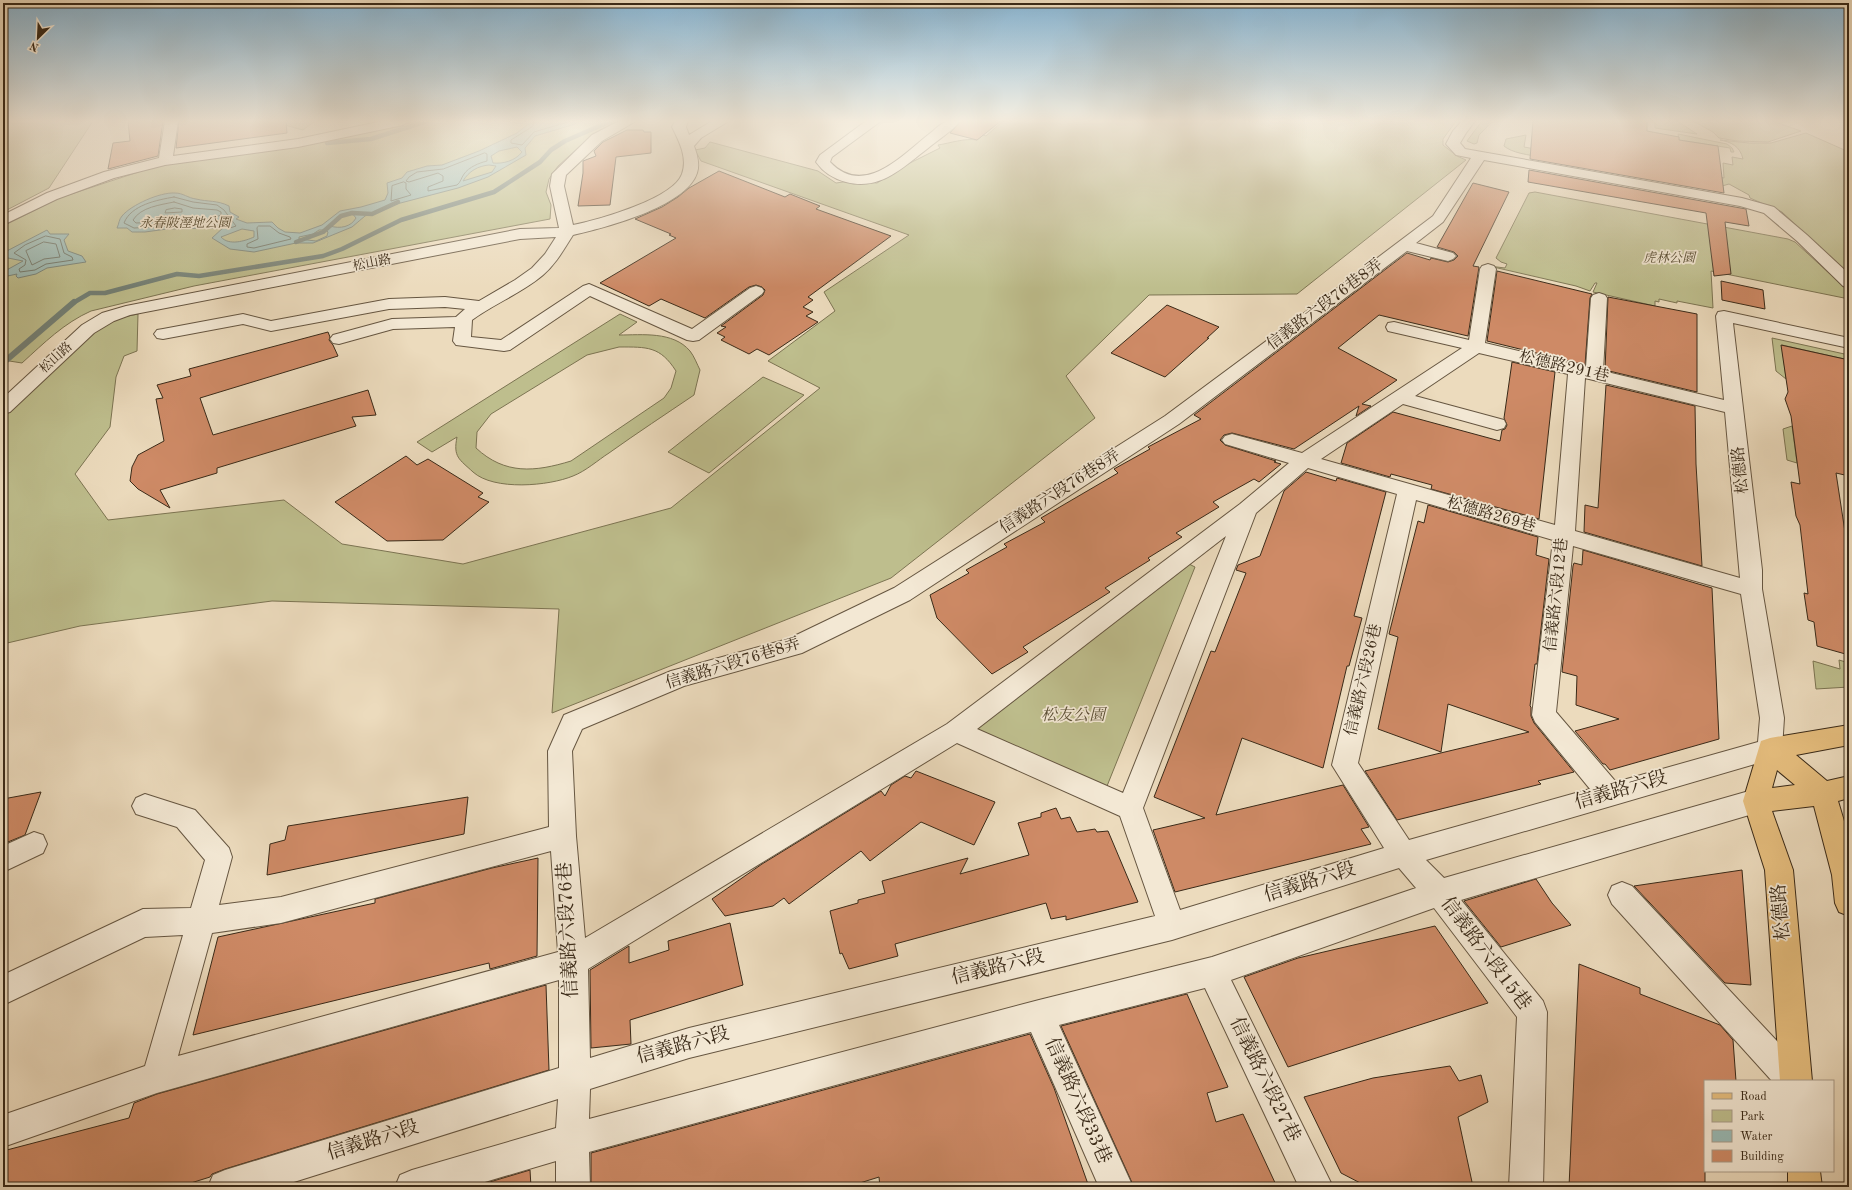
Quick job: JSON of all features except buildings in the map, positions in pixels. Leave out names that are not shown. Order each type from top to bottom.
[{"type":"main road","points":[[1770,749],[1849,735]]},
{"type":"main road","points":[[1770,749],[1823,793],[1846,875],[1849,903]]},
{"type":"main road","name":"松德路","points":[[1770,749],[1756,801],[1779,870],[1795,1080]]},
{"type":"main road","points":[[1756,801],[1823,793],[1849,787]]},
{"type":"main road","points":[[1804,1172],[1805,1187]]},
{"type":"street","points":[[3,221],[52,196],[105,177]]},
{"type":"street","points":[[559,177],[557,186],[567,231],[554,254],[537,272],[480,306],[464,318],[462,340],[504,346],[589,289],[693,336],[756,291]]},
{"type":"street","name":"松山路","points":[[3,408],[88,329],[108,317],[134,310],[520,234],[567,231],[641,210],[676,190],[687,179],[687,177]]},
{"type":"street","points":[[841,177],[855,180],[870,180],[881,177]]},
{"type":"street","name":"信義路六段76巷8弄","points":[[573,722],[679,678],[794,647],[902,594],[1172,420],[1321,309],[1438,219],[1466,177]]},
{"type":"street","points":[[1597,177],[1742,202],[1769,210],[1802,238],[1849,283]]},
{"type":"street","points":[[567,231],[590,240]]},
{"type":"street","points":[[1403,245],[1448,256]]},
{"type":"street","points":[[3,1131],[157,1077],[572,962],[956,731],[1247,509],[1304,461],[1476,347],[1488,268]]},
{"type":"street","name":"信義路六段12巷","points":[[1598,298],[1585,372],[1564,536],[1544,716],[1611,795]]},
{"type":"street","points":[[163,334],[243,319],[271,326],[389,304],[445,302],[480,306]]},
{"type":"street","name":"松德路","points":[[1770,749],[1772,718],[1751,589],[1751,570],[1724,316],[1849,343]]},
{"type":"street","points":[[339,339],[392,324],[464,322]]},
{"type":"street","name":"松德路291巷","points":[[1394,326],[1734,408]]},
{"type":"street","points":[[1399,397],[1497,424]]},
{"type":"street","name":"松德路269巷","points":[[1232,440],[1751,589]]},
{"type":"street","name":"信義路六段26巷","points":[[1403,854],[1345,765],[1408,491]]},
{"type":"street","points":[[1172,926],[1130,808],[1247,509]]},
{"type":"street","name":"信義路六段76巷","points":[[573,722],[560,751],[563,836],[572,962],[575,1078],[572,1140],[573,1187]]},
{"type":"street","points":[[956,731],[1130,808]]},
{"type":"street","name":"信義路六段","points":[[225,1187],[689,1043],[1172,926],[1403,854],[1770,749]]},
{"type":"street","points":[[412,1187],[572,1140],[1039,1015],[1212,972],[1439,893],[1756,801]]},
{"type":"street","points":[[145,806],[186,818],[220,857],[157,1077]]},
{"type":"street","points":[[3,990],[143,923],[201,922],[281,910],[563,836]]},
{"type":"street","points":[[3,859],[34,844]]},
{"type":"street","name":"信義路六段15巷","points":[[1403,854],[1439,893],[1532,1012],[1526,1187]]},
{"type":"street","points":[[1622,895],[1794,1080]]},
{"type":"street","name":"信義路六段27巷","points":[[1212,972],[1316,1187]]},
{"type":"street","name":"信義路六段33巷","points":[[1039,1015],[1116,1187]]},
{"type":"green space","points":[[3,177],[57,177],[49,188],[3,212]]},
{"type":"green space","name":"永春陂溼地公園","points":[[125,177],[551,177],[546,192],[551,205],[550,219],[194,286],[91,311],[63,327],[22,363],[3,360],[3,226],[59,198]]},
{"type":"green space","points":[[745,177],[826,177],[836,183],[850,181],[877,183],[887,177],[1445,177],[1297,294],[1149,295],[1066,376],[1095,418],[891,578],[552,713],[559,609],[272,601],[80,626],[3,644],[3,412],[92,328],[114,319],[138,314],[137,351],[124,356],[116,377],[110,427],[75,474],[108,520],[284,500],[342,544],[463,564],[671,508],[820,388],[768,361],[835,311],[824,292],[909,235]]},
{"type":"green space","points":[[1699,177],[1724,178],[1724,177],[1849,177],[1849,275],[1782,212],[1750,198],[1749,195],[1729,184],[1722,186]]},
{"type":"green space","name":"虎林公園","points":[[1535,192],[1788,239],[1795,242],[1830,274],[1835,275],[1849,286],[1849,299],[1711,271],[1713,308],[1659,299],[1659,302],[1655,301],[1655,306],[1593,292],[1597,283],[1595,283],[1590,291],[1576,286],[1489,266],[1505,268],[1507,264],[1496,258],[1529,193]]},
{"type":"green space","points":[[620,314],[637,322],[619,335],[647,335],[666,337],[675,340],[690,351],[700,370],[694,395],[578,474],[563,479],[522,485],[494,482],[482,478],[473,472],[458,457],[456,449],[457,437],[432,452],[417,442]],"holes":[[[619,347],[645,348],[658,352],[664,357],[676,371],[671,388],[664,398],[571,461],[558,465],[533,469],[521,469],[498,463],[487,457],[476,448],[477,432],[491,414],[587,355]]]},
{"type":"green space","points":[[1772,338],[1849,355],[1849,360],[1782,345],[1786,379],[1776,371]]},
{"type":"green space","points":[[763,377],[804,395],[709,473],[668,452]]},
{"type":"green space","points":[[1792,426],[1797,463],[1787,460],[1783,429]]},
{"type":"green space","name":"松友公園","points":[[1181,560],[1195,567],[1105,791],[957,732]]},
{"type":"green space","points":[[1839,660],[1849,663],[1849,687],[1816,689],[1813,661],[1840,669]]},
{"type":"water","points":[[403,177],[466,177],[463,181],[477,177],[489,177],[458,188],[389,206],[365,216],[352,227],[313,243],[296,243],[254,252],[230,249],[212,238],[225,226],[222,225],[215,228],[167,229],[145,232],[132,232],[127,228],[117,228],[121,217],[132,208],[154,197],[175,193],[200,200],[225,204],[229,206],[230,212],[239,217],[236,219],[247,223],[272,222],[285,232],[300,233],[322,225],[340,211],[385,200],[388,193],[387,183]],"holes":[[[352,213],[356,218],[348,225],[338,227],[330,226],[337,217]],[[242,229],[254,231],[254,237],[237,242],[224,240],[221,237]],[[319,230],[326,230],[328,232],[327,236],[316,241],[299,239],[299,237],[313,234]]]},
{"type":"water","points":[[47,230],[50,234],[69,234],[64,240],[68,251],[82,256],[86,262],[47,268],[36,274],[18,278],[16,276],[17,274],[3,277],[3,272],[23,261],[3,257],[3,253]]},
{"type":"waterway","points":[[73,303],[90,293],[105,293],[177,274],[199,276],[323,256],[342,249],[401,220],[494,192],[518,177]]},
{"type":"waterway","points":[[296,242],[323,232],[341,216],[352,213],[372,214],[398,202]]},
{"type":"waterway","points":[[3,363],[74,302]]}]
